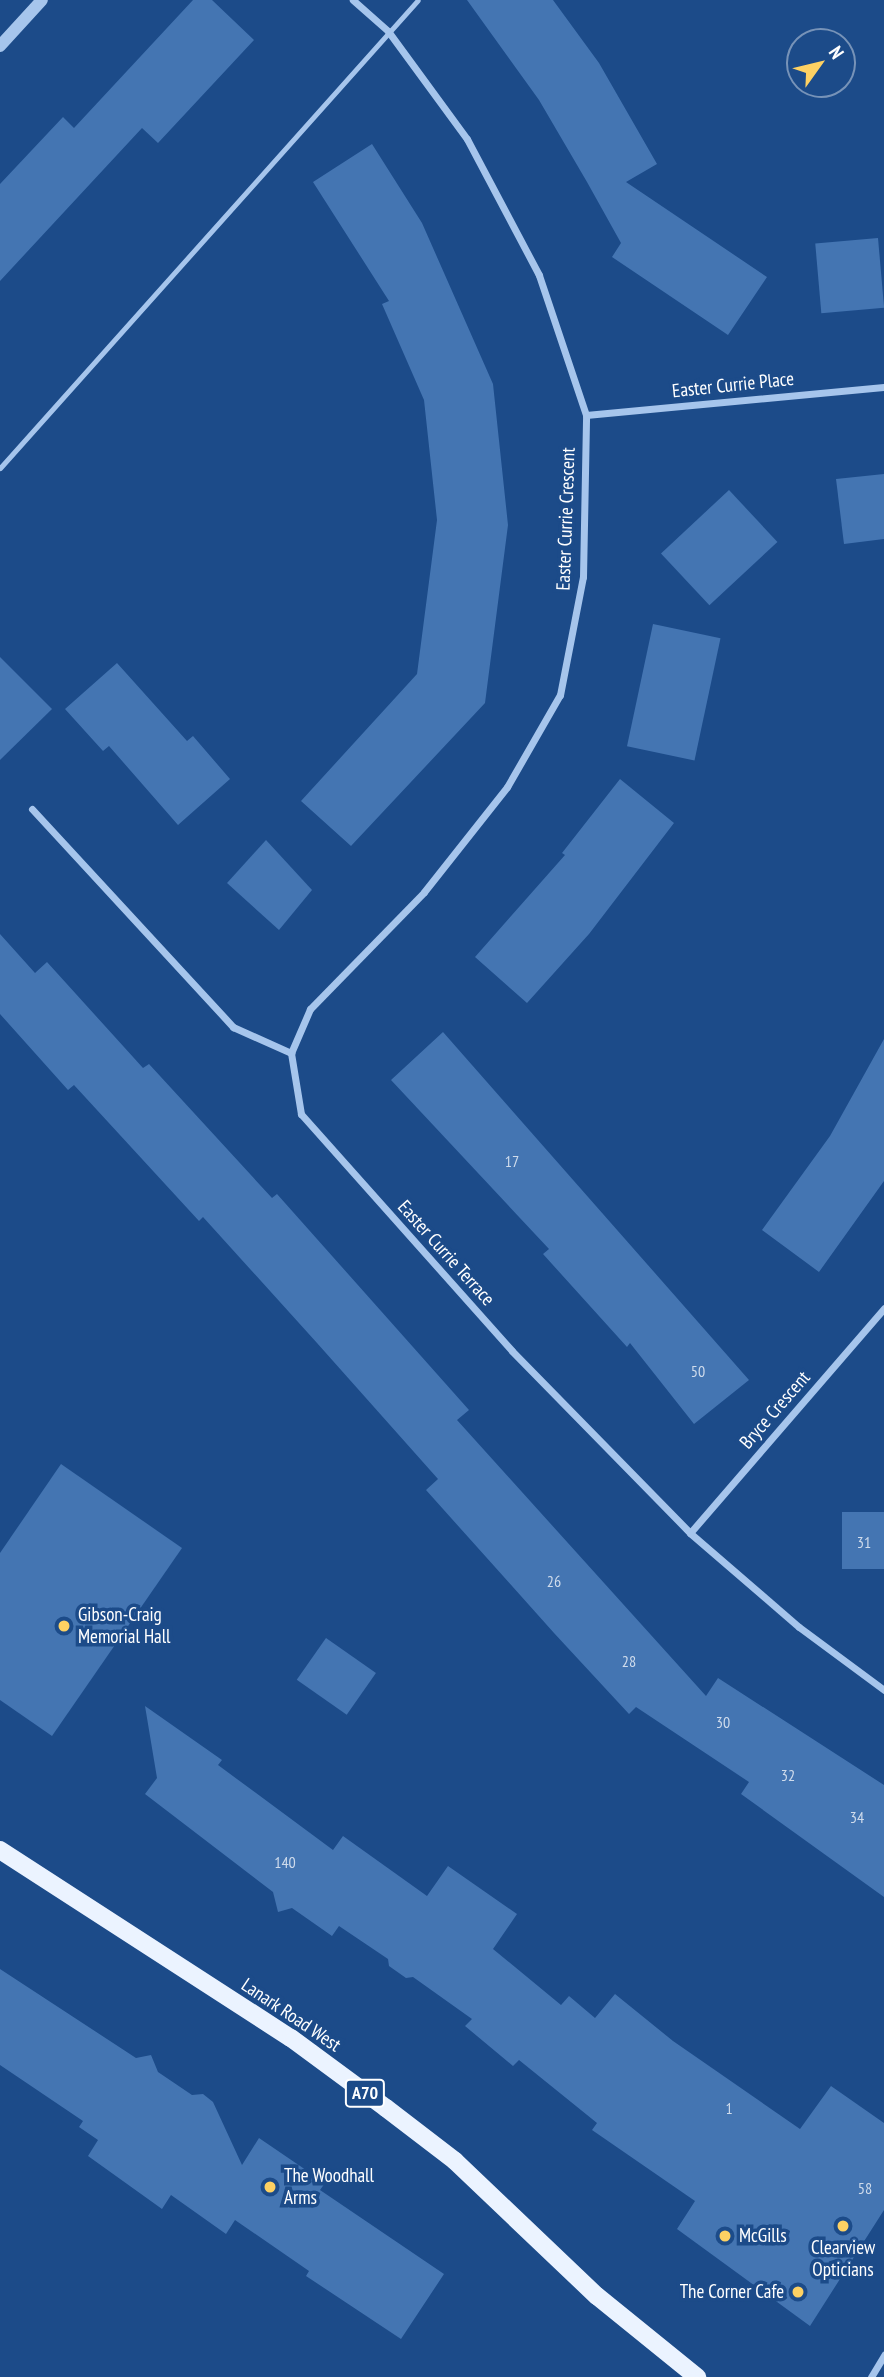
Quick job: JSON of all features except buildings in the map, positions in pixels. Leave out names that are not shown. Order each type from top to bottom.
[{"type":"main road","name":"Lanark Road West","points":[[0,1850],[290,2038],[386,2108],[455,2161],[597,2296],[697,2377]]},
{"type":"street","points":[[0,46],[42,0]]},
{"type":"street","name":"Easter Currie Crescent","points":[[291,1053],[310,1009],[425,892],[507,787],[560,695],[583,577],[586,415],[540,275],[467,139],[388,31],[353,0]]},
{"type":"street","name":"Easter Currie Place","points":[[586,415],[884,387]]},
{"type":"street","points":[[32,809],[233,1027],[291,1053]]},
{"type":"street","name":"Easter Currie Terrace","points":[[291,1053],[302,1114],[512,1351],[690,1533],[799,1627],[884,1690]]},
{"type":"street","name":"Bryce Crescent","points":[[690,1533],[884,1308]]},
{"type":"street","points":[[871,2377],[884,2355]]},
{"type":"lane","points":[[0,468],[418,0]]},
{"type":"place","name":"Gibson-Craig Memorial Hall","points":[[64,1626]]},
{"type":"place","name":"The Woodhall Arms","points":[[270,2187]]},
{"type":"place","name":"Clearview Opticians","points":[[843,2226]]},
{"type":"place","name":"McGills","points":[[725,2236]]},
{"type":"place","name":"The Corner Cafe","points":[[798,2292]]}]
